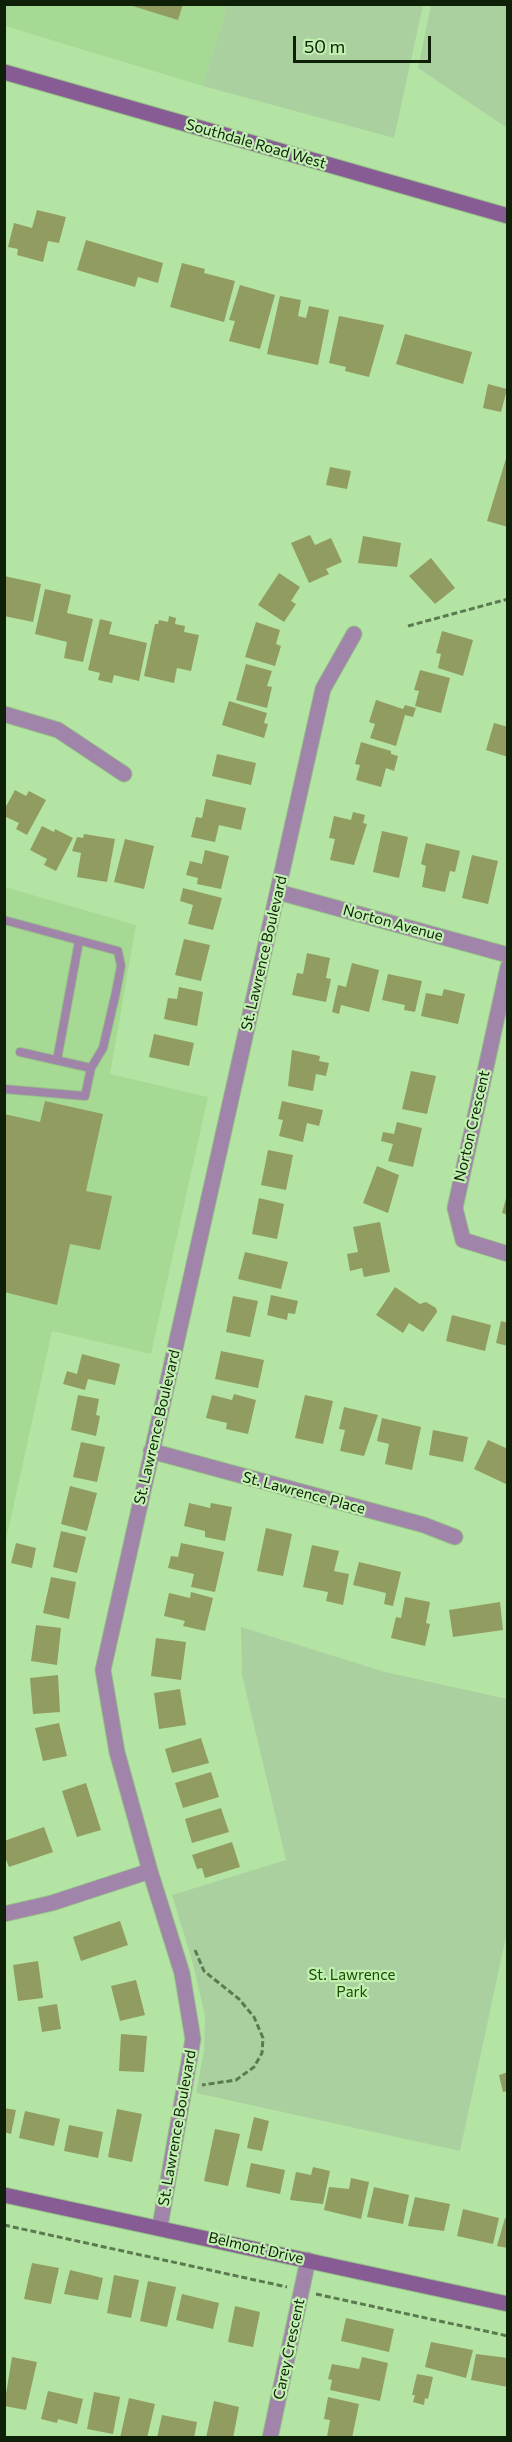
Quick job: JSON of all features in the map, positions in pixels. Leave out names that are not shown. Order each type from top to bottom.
[{"type":"main road","name":"Southdale Road West","points":[[4,72],[507,216]]},
{"type":"main road","name":"Belmont Drive","points":[[5,2197],[160,2226],[507,2304]]},
{"type":"street","name":"St. Lawrence Boulevard","points":[[160,2226],[193,2039],[182,1973],[150,1871],[117,1752],[104,1670],[151,1451],[323,689],[354,634]]},
{"type":"street","points":[[4,714],[58,730],[124,774]]},
{"type":"street","name":"Norton Avenue","points":[[278,892],[507,955]]},
{"type":"street","name":"Norton Crescent","points":[[507,967],[455,1208],[464,1239],[507,1254]]},
{"type":"street","name":"St. Lawrence Place","points":[[151,1451],[424,1526],[455,1538]]},
{"type":"street","points":[[4,1914],[52,1903],[150,1871]]},
{"type":"street","name":"Carey Crescent","points":[[270,2438],[308,2260]]},
{"type":"lane","points":[[4,920],[118,951],[121,966],[103,1048],[91,1068],[85,1096],[4,1089]]},
{"type":"lane","points":[[57,1060],[79,941]]},
{"type":"lane","points":[[20,1052],[91,1068]]},
{"type":"path","points":[[408,626],[507,599]]},
{"type":"path","points":[[195,1950],[204,1971],[239,1999],[254,2017],[263,2038],[262,2053],[254,2067],[236,2080],[197,2085]]},
{"type":"path","points":[[4,2224],[290,2288]]},
{"type":"path","points":[[312,2293],[507,2336]]},
{"type":"shaded area","points":[[4,5],[227,5],[203,86],[5,26]]},
{"type":"shaded area","points":[[5,887],[136,925],[110,1074],[208,1097],[151,1354],[52,1331],[5,1545]]},
{"type":"green space","points":[[227,5],[423,5],[394,138],[203,86]]},
{"type":"green space","points":[[431,5],[507,5],[507,128],[418,68]]},
{"type":"green space","name":"St. Lawrence Park","points":[[241,1627],[385,1672],[507,1699],[507,1932],[460,2151],[196,2093],[204,2050],[205,2016],[193,1964],[172,1895],[286,1860],[242,1675]]},
{"type":"building","points":[[126,4],[183,4],[178,20]]},
{"type":"building","points":[[37,210],[66,217],[59,243],[48,241],[43,262],[17,255],[18,249],[8,247],[14,223],[32,228]]},
{"type":"building","points":[[86,240],[163,263],[158,283],[138,277],[135,287],[77,270]]},
{"type":"building","points":[[182,263],[205,269],[204,273],[235,281],[224,322],[170,307]]},
{"type":"building","points":[[240,285],[275,295],[260,349],[229,341],[235,321],[229,320]]},
{"type":"building","points":[[280,296],[301,300],[298,316],[306,318],[309,306],[329,310],[318,365],[267,354]]},
{"type":"building","points":[[339,316],[384,325],[369,377],[345,371],[346,367],[329,363]]},
{"type":"building","points":[[405,334],[472,352],[463,384],[396,364]]},
{"type":"building","points":[[488,384],[507,389],[501,412],[483,408]]},
{"type":"building","points":[[508,452],[508,527],[487,521]]},
{"type":"building","points":[[330,467],[351,471],[347,489],[326,485]]},
{"type":"building","points":[[310,535],[315,545],[331,538],[342,562],[326,569],[329,574],[309,583],[291,543]]},
{"type":"building","points":[[363,536],[401,543],[397,567],[358,563]]},
{"type":"building","points":[[431,558],[455,588],[435,604],[409,576]]},
{"type":"building","points":[[279,573],[300,587],[291,601],[296,604],[284,622],[258,605]]},
{"type":"building","points":[[4,576],[41,584],[33,622],[4,616]]},
{"type":"building","points":[[45,589],[71,595],[67,613],[93,619],[83,662],[64,658],[67,642],[35,634]]},
{"type":"building","points":[[169,616],[176,618],[175,624],[185,626],[184,632],[199,635],[191,671],[177,668],[174,683],[144,676],[155,624],[158,624],[159,620],[168,622]]},
{"type":"building","points":[[100,619],[112,622],[109,634],[147,643],[139,681],[114,675],[112,683],[98,680],[100,673],[88,670]]},
{"type":"building","points":[[256,622],[280,630],[276,644],[281,646],[275,666],[245,657]]},
{"type":"building","points":[[442,631],[473,640],[463,676],[438,668],[441,654],[436,653]]},
{"type":"building","points":[[246,664],[272,671],[267,686],[272,687],[267,708],[236,700]]},
{"type":"building","points":[[420,670],[450,678],[441,713],[415,706],[419,691],[414,690]]},
{"type":"building","points":[[376,700],[403,709],[405,705],[416,708],[413,717],[405,715],[396,746],[370,738],[375,724],[369,722]]},
{"type":"building","points":[[229,701],[267,713],[264,723],[268,724],[264,738],[222,725]]},
{"type":"building","points":[[494,723],[508,727],[508,757],[486,750]]},
{"type":"building","points":[[361,742],[391,751],[391,754],[398,756],[394,771],[386,768],[381,787],[356,780],[360,765],[355,764]]},
{"type":"building","points":[[217,754],[256,763],[251,785],[212,776]]},
{"type":"building","points":[[15,790],[26,796],[29,791],[46,800],[27,835],[16,829],[19,823],[4,816],[4,810]]},
{"type":"building","points":[[206,799],[246,808],[241,830],[219,825],[215,842],[191,837],[196,817],[202,818]]},
{"type":"building","points":[[353,812],[365,815],[363,823],[367,824],[354,865],[330,860],[335,839],[329,838],[334,816],[351,820]]},
{"type":"building","points":[[42,826],[54,832],[55,829],[73,838],[56,871],[44,865],[47,859],[30,850]]},
{"type":"building","points":[[382,831],[408,837],[399,878],[373,872]]},
{"type":"building","points":[[84,834],[115,839],[107,882],[77,877],[81,853],[72,851],[77,837],[83,838]]},
{"type":"building","points":[[125,839],[154,846],[144,889],[114,882]]},
{"type":"building","points":[[426,843],[460,851],[455,872],[450,871],[445,892],[422,887],[426,866],[421,864]]},
{"type":"building","points":[[205,850],[229,856],[221,889],[197,884],[198,878],[186,875],[190,861],[202,864]]},
{"type":"building","points":[[472,855],[498,861],[488,904],[462,898]]},
{"type":"building","points":[[183,888],[222,898],[213,930],[188,924],[193,905],[180,901]]},
{"type":"building","points":[[184,939],[210,945],[201,981],[175,975]]},
{"type":"building","points":[[307,953],[330,958],[326,978],[331,979],[326,1002],[292,995],[297,973],[303,974]]},
{"type":"building","points":[[352,963],[379,970],[369,1012],[341,1005],[339,1014],[332,1012],[338,985],[346,987]]},
{"type":"building","points":[[388,974],[422,981],[415,1012],[404,1010],[405,1005],[382,1000]]},
{"type":"building","points":[[179,987],[203,992],[197,1026],[164,1019],[168,998],[177,999]]},
{"type":"building","points":[[444,989],[465,994],[458,1024],[421,1016],[426,993],[442,996]]},
{"type":"building","points":[[154,1034],[194,1043],[189,1066],[149,1057]]},
{"type":"building","points":[[292,1050],[320,1056],[319,1061],[329,1063],[326,1076],[316,1074],[313,1091],[288,1086]]},
{"type":"building","points":[[411,1071],[436,1076],[427,1114],[402,1109]]},
{"type":"building","points":[[45,1101],[103,1114],[86,1191],[112,1196],[100,1250],[70,1244],[57,1305],[4,1292],[4,1114],[40,1122]]},
{"type":"building","points":[[282,1101],[323,1110],[319,1126],[307,1123],[303,1142],[279,1136],[283,1120],[278,1119]]},
{"type":"building","points":[[397,1122],[422,1128],[413,1167],[388,1161],[393,1144],[381,1141],[383,1132],[394,1134]]},
{"type":"building","points":[[268,1150],[293,1155],[286,1190],[261,1185]]},
{"type":"building","points":[[377,1166],[399,1175],[388,1213],[363,1203]]},
{"type":"building","points":[[508,1191],[508,1215],[502,1213]]},
{"type":"building","points":[[259,1198],[284,1204],[277,1239],[252,1234]]},
{"type":"building","points":[[380,1222],[390,1272],[364,1277],[362,1268],[350,1271],[347,1254],[358,1252],[353,1227]]},
{"type":"building","points":[[245,1252],[288,1262],[281,1289],[238,1279]]},
{"type":"building","points":[[395,1287],[420,1304],[426,1302],[436,1308],[437,1312],[423,1332],[409,1323],[403,1333],[376,1315]]},
{"type":"building","points":[[271,1295],[298,1301],[295,1314],[288,1313],[287,1320],[267,1315]]},
{"type":"building","points":[[233,1296],[258,1301],[250,1337],[226,1332]]},
{"type":"building","points":[[452,1315],[491,1325],[485,1351],[446,1341]]},
{"type":"building","points":[[501,1321],[508,1323],[508,1346],[496,1343]]},
{"type":"building","points":[[221,1351],[264,1360],[258,1388],[215,1379]]},
{"type":"building","points":[[82,1354],[120,1364],[115,1385],[88,1379],[85,1390],[63,1384],[67,1371],[77,1374]]},
{"type":"building","points":[[234,1394],[256,1400],[248,1434],[226,1429],[227,1423],[206,1418],[212,1395],[232,1400]]},
{"type":"building","points":[[78,1395],[99,1399],[96,1415],[100,1416],[96,1436],[71,1430]]},
{"type":"building","points":[[305,1395],[333,1401],[323,1444],[295,1438]]},
{"type":"building","points":[[344,1407],[378,1415],[364,1456],[340,1451],[345,1430],[339,1429]]},
{"type":"building","points":[[382,1418],[421,1427],[412,1470],[385,1464],[389,1444],[377,1441]]},
{"type":"building","points":[[433,1430],[468,1437],[463,1462],[429,1455]]},
{"type":"building","points":[[488,1440],[508,1449],[508,1485],[474,1469]]},
{"type":"building","points":[[81,1442],[105,1447],[97,1482],[73,1477]]},
{"type":"building","points":[[70,1486],[97,1493],[87,1531],[61,1524]]},
{"type":"building","points":[[189,1503],[210,1508],[211,1503],[232,1507],[225,1541],[205,1537],[205,1531],[184,1526]]},
{"type":"building","points":[[266,1528],[292,1534],[283,1576],[257,1571]]},
{"type":"building","points":[[61,1531],[86,1537],[77,1573],[53,1567]]},
{"type":"building","points":[[16,1543],[36,1548],[32,1568],[11,1563]]},
{"type":"building","points":[[181,1543],[224,1552],[215,1592],[191,1587],[194,1574],[168,1568],[171,1556],[178,1557]]},
{"type":"building","points":[[312,1545],[339,1551],[334,1571],[349,1574],[343,1605],[326,1601],[328,1592],[303,1587]]},
{"type":"building","points":[[359,1562],[401,1572],[393,1606],[384,1604],[386,1593],[353,1585]]},
{"type":"building","points":[[51,1577],[76,1582],[69,1619],[43,1613]]},
{"type":"building","points":[[191,1592],[213,1598],[205,1631],[183,1626],[185,1621],[164,1616],[169,1593],[190,1598]]},
{"type":"building","points":[[405,1597],[430,1602],[426,1623],[430,1624],[425,1646],[391,1638],[396,1617],[401,1618]]},
{"type":"building","points":[[500,1602],[503,1630],[453,1637],[449,1610]]},
{"type":"building","points":[[36,1625],[61,1628],[57,1665],[31,1661]]},
{"type":"building","points":[[156,1638],[186,1642],[181,1680],[151,1676]]},
{"type":"building","points":[[58,1675],[60,1712],[33,1714],[30,1678]]},
{"type":"building","points":[[180,1689],[186,1725],[159,1729],[154,1693]]},
{"type":"building","points":[[59,1723],[67,1756],[43,1761],[35,1728]]},
{"type":"building","points":[[201,1738],[209,1763],[172,1773],[165,1749]]},
{"type":"building","points":[[211,1772],[219,1797],[183,1808],[175,1783]]},
{"type":"building","points":[[86,1783],[101,1830],[77,1837],[62,1791]]},
{"type":"building","points":[[221,1808],[229,1832],[192,1843],[185,1819]]},
{"type":"building","points":[[44,1827],[53,1852],[9,1867],[4,1855],[4,1841]]},
{"type":"building","points":[[232,1842],[240,1867],[205,1878],[202,1868],[197,1869],[192,1855]]},
{"type":"building","points":[[120,1921],[128,1945],[81,1961],[73,1937]]},
{"type":"building","points":[[38,1961],[43,1998],[18,2001],[13,1965]]},
{"type":"building","points":[[136,1980],[145,2015],[120,2021],[111,1986]]},
{"type":"building","points":[[57,2004],[61,2029],[42,2032],[38,2007]]},
{"type":"building","points":[[121,2034],[147,2036],[144,2072],[119,2071]]},
{"type":"building","points":[[508,2072],[508,2091],[503,2092],[499,2075]]},
{"type":"building","points":[[4,2108],[16,2110],[11,2134],[4,2132]]},
{"type":"building","points":[[117,2109],[142,2114],[132,2162],[108,2157]]},
{"type":"building","points":[[25,2111],[60,2119],[54,2146],[19,2138]]},
{"type":"building","points":[[254,2117],[269,2121],[262,2151],[247,2148]]},
{"type":"building","points":[[69,2125],[103,2132],[98,2158],[64,2151]]},
{"type":"building","points":[[215,2129],[240,2134],[228,2186],[204,2181]]},
{"type":"building","points":[[251,2163],[285,2170],[280,2194],[246,2187]]},
{"type":"building","points":[[313,2167],[330,2171],[323,2204],[290,2200],[296,2172],[311,2175]]},
{"type":"building","points":[[351,2178],[369,2182],[361,2219],[324,2210],[329,2187],[349,2189]]},
{"type":"building","points":[[374,2187],[409,2195],[403,2224],[367,2217]]},
{"type":"building","points":[[415,2197],[450,2204],[444,2231],[408,2226]]},
{"type":"building","points":[[463,2209],[499,2218],[493,2244],[457,2236]]},
{"type":"building","points":[[505,2218],[508,2219],[508,2248],[497,2246]]},
{"type":"building","points":[[32,2263],[59,2268],[51,2304],[24,2299]]},
{"type":"building","points":[[70,2270],[103,2278],[98,2300],[64,2294]]},
{"type":"building","points":[[114,2275],[139,2280],[131,2318],[107,2313]]},
{"type":"building","points":[[148,2281],[176,2287],[167,2327],[140,2321]]},
{"type":"building","points":[[182,2294],[219,2303],[213,2329],[176,2320]]},
{"type":"building","points":[[235,2306],[260,2312],[253,2347],[228,2342]]},
{"type":"building","points":[[346,2318],[394,2329],[389,2352],[341,2341]]},
{"type":"building","points":[[431,2342],[473,2350],[466,2378],[425,2367]]},
{"type":"building","points":[[476,2354],[508,2358],[508,2387],[471,2380]]},
{"type":"building","points":[[12,2357],[37,2362],[26,2410],[4,2406]]},
{"type":"building","points":[[362,2357],[388,2363],[380,2401],[330,2390],[332,2380],[328,2379],[332,2364],[359,2369]]},
{"type":"building","points":[[417,2374],[433,2377],[428,2399],[425,2398],[424,2405],[413,2402],[415,2395],[412,2395]]},
{"type":"building","points":[[48,2391],[83,2399],[77,2424],[58,2419],[57,2423],[41,2419]]},
{"type":"building","points":[[94,2392],[120,2397],[113,2434],[87,2429]]},
{"type":"building","points":[[328,2397],[359,2404],[352,2438],[327,2437],[330,2420],[324,2419]]},
{"type":"building","points":[[129,2398],[155,2404],[147,2438],[120,2438]]},
{"type":"building","points":[[214,2401],[239,2407],[233,2438],[206,2438]]},
{"type":"building","points":[[162,2415],[197,2422],[194,2438],[157,2438]]}]
